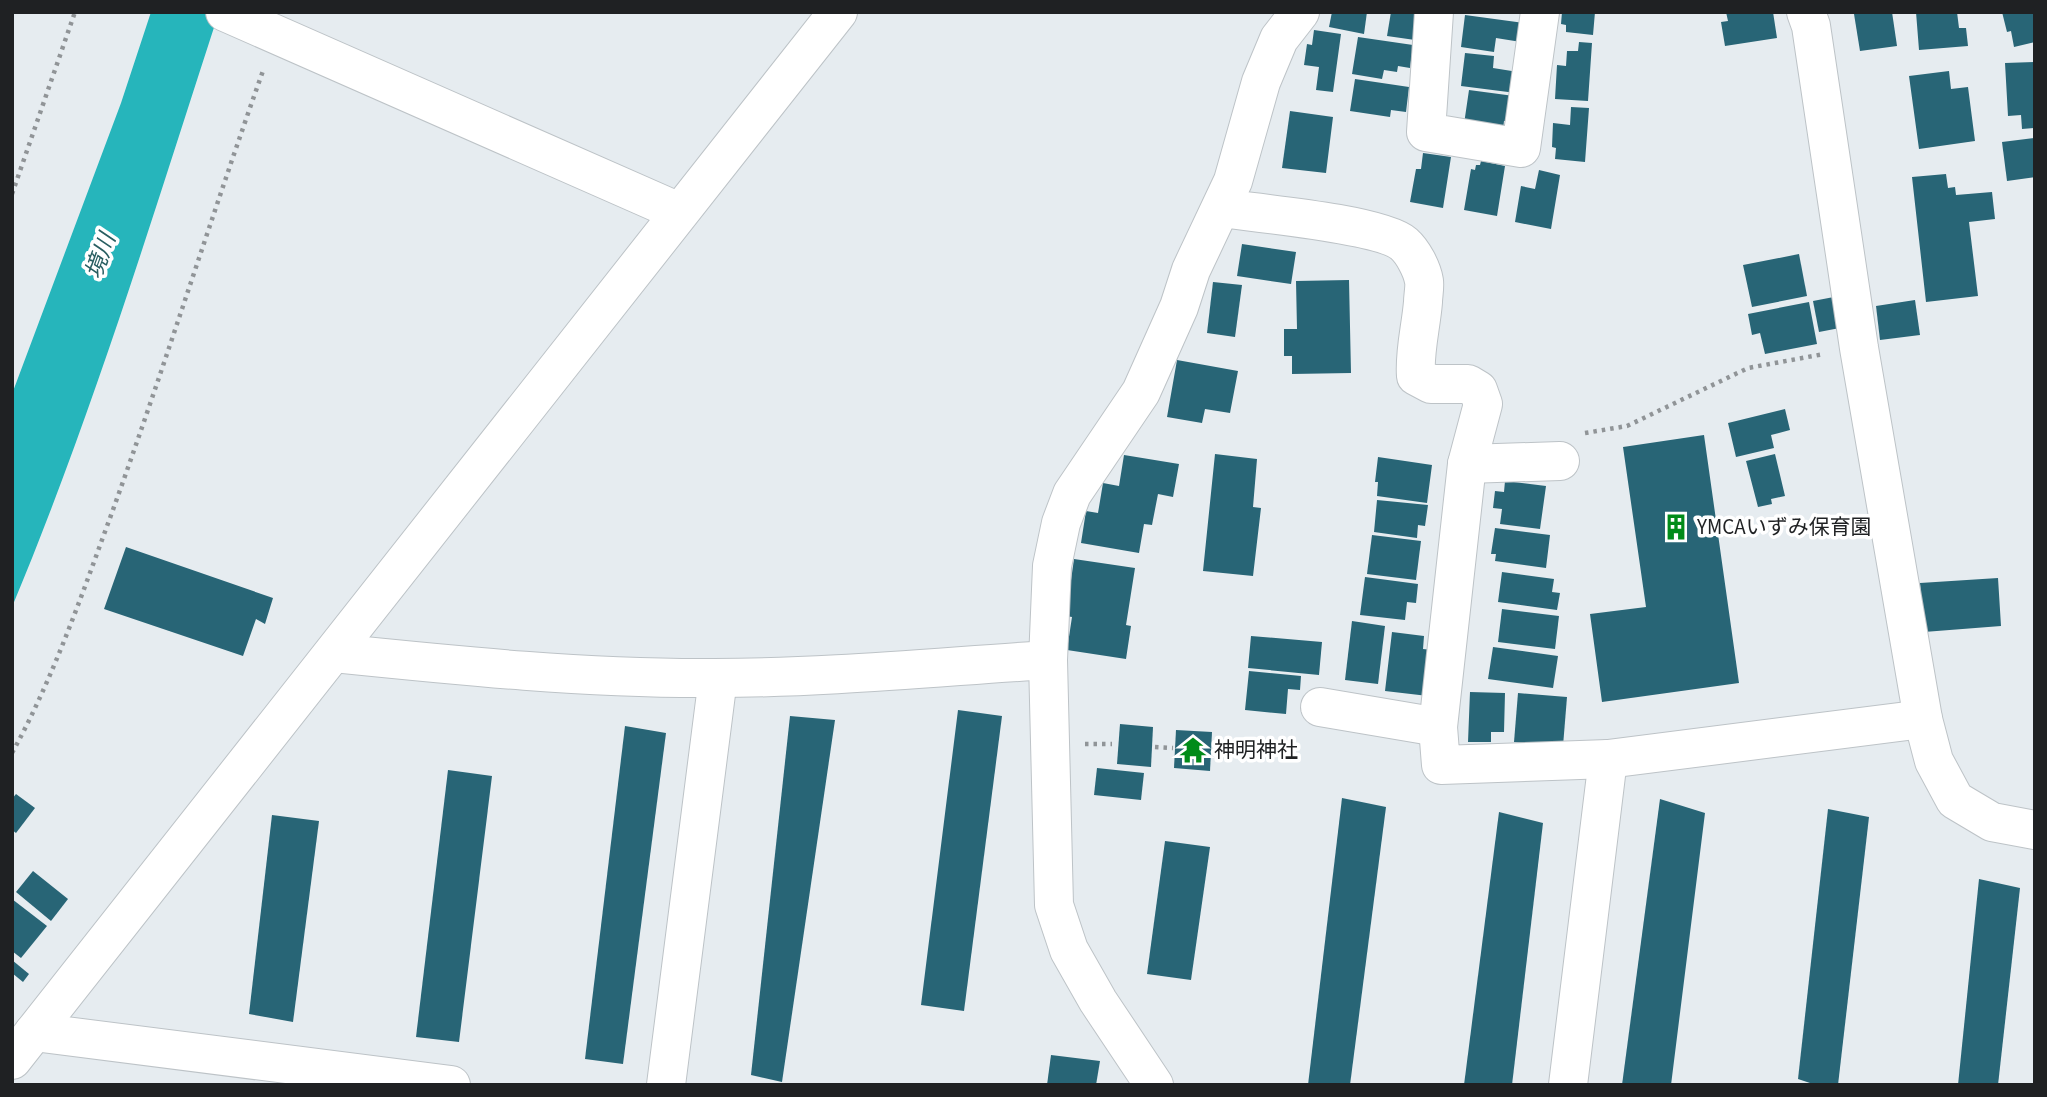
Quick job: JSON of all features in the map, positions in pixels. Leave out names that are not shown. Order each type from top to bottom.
[{"type":"street","points":[[225,12],[679,212]]},
{"type":"street","points":[[23,1046],[838,12]]},
{"type":"street","points":[[1154,1085],[1069,950],[1054,905],[1048,660],[1052,566],[1060,523],[1072,494],[1141,392],[1179,307],[1191,270],[1233,181],[1261,82],[1279,39],[1300,12]]},
{"type":"street","points":[[1434,12],[1426,132],[1521,148],[1539,12]]},
{"type":"street","points":[[1806,12],[1811,26],[1859,348],[1923,719],[1934,761],[1955,800],[1992,822],[2035,830]]},
{"type":"street","points":[[1221,208],[1349,226],[1381,233],[1404,243],[1418,263],[1425,282],[1415,360],[1416,376],[1431,384],[1468,384],[1478,390],[1483,404],[1467,464],[1438,727],[1441,765],[1608,759],[1923,719]]},
{"type":"street","points":[[1467,464],[1560,461]]},
{"type":"street","points":[[334,653],[473,667],[663,678],[872,672],[1048,660]]},
{"type":"street","points":[[666,1085],[718,678]]},
{"type":"street","points":[[1320,707],[1438,727]]},
{"type":"street","points":[[1568,1085],[1608,759]]},
{"type":"street","points":[[23,1046],[451,1085]]},
{"type":"path","points":[[12,194],[75,12]]},
{"type":"path","points":[[12,753],[73,619],[134,450],[272,32]]},
{"type":"path","points":[[1560,461],[1574,435],[1628,426],[1748,368],[1859,348]]},
{"type":"path","points":[[1155,747],[1173,748]]},
{"type":"water","name":"境川","points":[[151,12],[219,12],[96,386],[12,607],[12,394],[121,103]]},
{"type":"building","points":[[1332,12],[1367,12],[1364,34],[1329,27]]},
{"type":"building","points":[[1391,12],[1420,12],[1415,40],[1387,36]]},
{"type":"building","points":[[1562,12],[1595,12],[1593,35],[1566,32],[1566,25],[1561,24]]},
{"type":"building","points":[[1726,12],[1773,12],[1777,38],[1725,46],[1721,22],[1728,21]]},
{"type":"building","points":[[1892,12],[1897,46],[1860,51],[1854,14]]},
{"type":"building","points":[[1916,12],[1957,12],[1959,28],[1966,28],[1968,46],[1919,50]]},
{"type":"building","points":[[2002,12],[2035,12],[2035,42],[2014,47],[2011,31],[2007,32]]},
{"type":"building","points":[[1465,15],[1524,23],[1521,42],[1496,38],[1494,52],[1461,47]]},
{"type":"building","points":[[1314,30],[1341,34],[1333,92],[1316,90],[1319,67],[1304,65],[1307,44],[1312,45]]},
{"type":"building","points":[[1358,37],[1413,45],[1410,68],[1398,66],[1397,72],[1384,70],[1382,79],[1352,74]]},
{"type":"building","points":[[1579,42],[1592,43],[1588,101],[1555,99],[1557,65],[1566,66],[1567,51],[1578,51]]},
{"type":"building","points":[[1465,53],[1494,56],[1493,68],[1518,72],[1516,93],[1461,86]]},
{"type":"building","points":[[2035,62],[2035,128],[2022,129],[2021,115],[2008,116],[2005,63]]},
{"type":"building","points":[[1949,71],[1951,89],[1968,87],[1975,141],[1919,149],[1909,76]]},
{"type":"building","points":[[1355,79],[1409,87],[1406,112],[1391,110],[1390,117],[1350,111]]},
{"type":"building","points":[[1469,90],[1514,96],[1511,121],[1504,121],[1503,129],[1464,124]]},
{"type":"building","points":[[1571,107],[1589,108],[1585,162],[1555,159],[1556,148],[1552,147],[1553,123],[1570,125]]},
{"type":"building","points":[[1290,111],[1333,117],[1326,173],[1282,168]]},
{"type":"building","points":[[2035,138],[2035,177],[2007,181],[2002,142]]},
{"type":"building","points":[[1423,153],[1451,157],[1443,208],[1410,202],[1416,169],[1421,169]]},
{"type":"building","points":[[1481,161],[1505,166],[1497,216],[1464,210],[1471,169],[1475,170]]},
{"type":"building","points":[[1539,170],[1560,175],[1551,229],[1515,222],[1521,186],[1535,189]]},
{"type":"building","points":[[1946,174],[1948,188],[1955,187],[1956,195],[1992,192],[1995,219],[1969,222],[1978,296],[1926,302],[1912,177]]},
{"type":"building","points":[[1242,244],[1296,252],[1291,284],[1237,276]]},
{"type":"building","points":[[1799,254],[1807,296],[1752,307],[1743,265]]},
{"type":"building","points":[[1349,280],[1351,373],[1292,374],[1292,356],[1284,356],[1284,329],[1297,329],[1296,281]]},
{"type":"building","points":[[1213,282],[1242,285],[1235,337],[1207,333]]},
{"type":"building","points":[[1839,296],[1845,327],[1819,332],[1813,301]]},
{"type":"building","points":[[1915,300],[1920,335],[1880,340],[1876,306]]},
{"type":"building","points":[[1809,302],[1817,344],[1765,354],[1760,333],[1752,335],[1748,314]]},
{"type":"building","points":[[1177,360],[1238,371],[1230,413],[1205,409],[1202,423],[1167,417]]},
{"type":"building","points":[[1785,409],[1790,430],[1771,435],[1774,448],[1736,457],[1728,423]]},
{"type":"building","name":"YMCAいずみ保育園","points":[[1704,435],[1739,683],[1602,702],[1590,614],[1646,607],[1623,447]]},
{"type":"building","points":[[1215,454],[1257,459],[1253,507],[1261,508],[1253,576],[1203,571]]},
{"type":"building","points":[[1775,454],[1785,496],[1771,499],[1772,504],[1758,507],[1746,461]]},
{"type":"building","points":[[1124,455],[1179,464],[1173,497],[1158,494],[1152,525],[1144,524],[1139,553],[1081,543],[1086,511],[1098,513],[1103,483],[1119,486]]},
{"type":"building","points":[[1378,457],[1432,465],[1427,503],[1377,496],[1378,482],[1375,482]]},
{"type":"building","points":[[1505,481],[1546,486],[1540,529],[1500,524],[1502,509],[1493,508],[1495,491],[1504,492]]},
{"type":"building","points":[[1377,500],[1428,505],[1425,526],[1418,525],[1417,538],[1374,532]]},
{"type":"building","points":[[1495,528],[1550,535],[1546,568],[1495,561],[1496,554],[1491,554]]},
{"type":"building","points":[[1372,535],[1421,541],[1416,580],[1367,574]]},
{"type":"building","points":[[126,547],[273,598],[265,624],[256,619],[243,656],[104,609]]},
{"type":"building","points":[[1074,559],[1135,568],[1126,625],[1131,626],[1126,659],[1067,650],[1072,617],[1066,616]]},
{"type":"building","points":[[1502,572],[1554,579],[1552,592],[1560,593],[1557,610],[1498,602]]},
{"type":"building","points":[[1365,577],[1418,584],[1416,603],[1407,602],[1405,620],[1360,615]]},
{"type":"building","points":[[1998,578],[2001,626],[1924,632],[1920,583]]},
{"type":"building","points":[[1502,609],[1559,616],[1555,649],[1498,642]]},
{"type":"building","points":[[1352,621],[1385,626],[1378,684],[1345,680]]},
{"type":"building","points":[[1392,632],[1424,636],[1423,649],[1433,650],[1428,696],[1385,691]]},
{"type":"building","points":[[1251,636],[1322,642],[1319,675],[1248,668]]},
{"type":"building","points":[[1493,647],[1558,656],[1553,688],[1488,679]]},
{"type":"building","points":[[1249,671],[1301,676],[1300,690],[1288,689],[1286,714],[1245,710]]},
{"type":"building","points":[[1470,692],[1505,693],[1504,732],[1491,732],[1491,742],[1468,742]]},
{"type":"building","points":[[1518,693],[1567,697],[1563,746],[1514,742]]},
{"type":"building","points":[[958,710],[1002,716],[964,1011],[921,1005]]},
{"type":"building","points":[[790,716],[835,720],[782,1082],[751,1075]]},
{"type":"building","points":[[1120,724],[1153,727],[1151,767],[1117,764]]},
{"type":"building","points":[[625,726],[666,733],[623,1064],[585,1059]]},
{"type":"building","name":"神明神社","points":[[1176,730],[1212,732],[1210,771],[1174,768]]},
{"type":"building","points":[[1097,768],[1144,773],[1141,800],[1094,795]]},
{"type":"building","points":[[448,770],[492,776],[459,1042],[416,1037]]},
{"type":"building","points":[[16,794],[35,808],[16,833],[12,830],[12,799]]},
{"type":"building","points":[[1342,798],[1386,807],[1350,1085],[1308,1085]]},
{"type":"building","points":[[1660,799],[1705,813],[1671,1085],[1622,1085]]},
{"type":"building","points":[[1828,809],[1869,817],[1838,1085],[1816,1085],[1798,1079]]},
{"type":"building","points":[[1499,812],[1543,823],[1512,1085],[1464,1085]]},
{"type":"building","points":[[272,815],[319,821],[293,1022],[249,1014]]},
{"type":"building","points":[[1165,841],[1210,847],[1191,980],[1147,974]]},
{"type":"building","points":[[33,871],[68,899],[51,921],[16,892]]},
{"type":"building","points":[[1979,879],[2020,888],[1998,1085],[1958,1085]]},
{"type":"building","points":[[12,899],[47,926],[21,958],[12,951]]},
{"type":"building","points":[[12,960],[29,974],[23,982],[12,973]]},
{"type":"building","points":[[1051,1055],[1100,1061],[1096,1085],[1047,1085]]},
{"type":"place","name":"YMCAいずみ保育園","points":[[1676,527]]},
{"type":"place","name":"神明神社","points":[[1193,750]]}]
